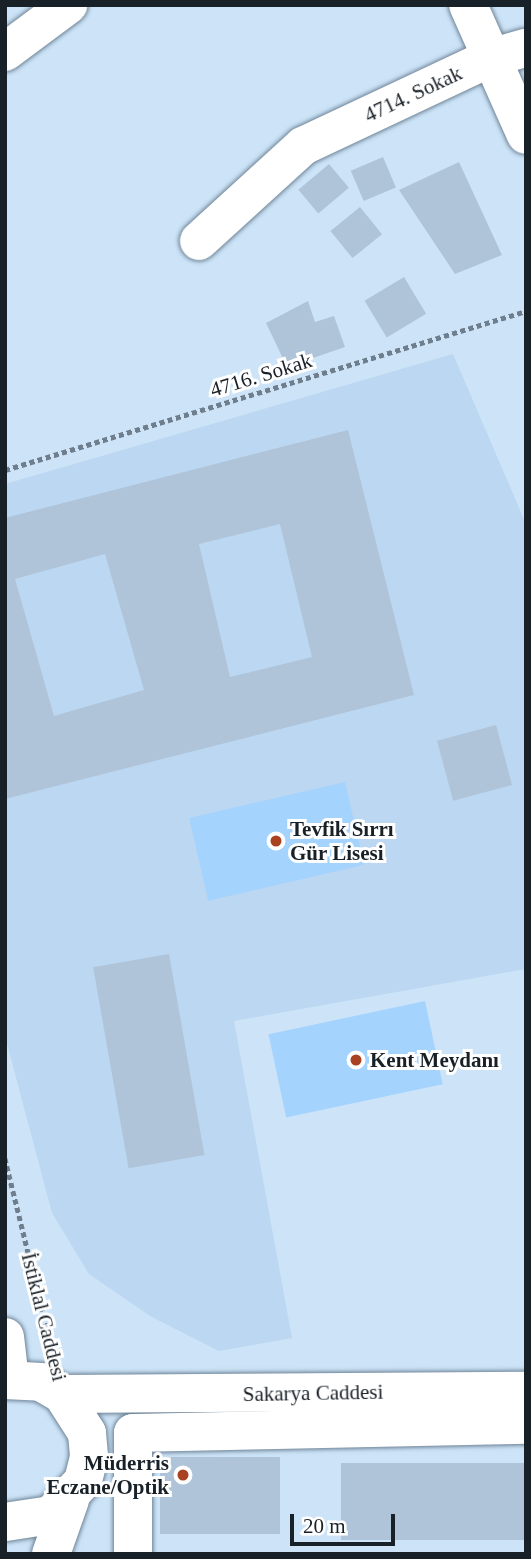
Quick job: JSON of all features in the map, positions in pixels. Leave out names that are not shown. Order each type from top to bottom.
[{"type":"street","points":[[5,51],[68,5]]},
{"type":"street","points":[[468,5],[508,53],[526,135]]},
{"type":"street","name":"4714. Sokak","points":[[199,241],[303,146],[508,53]]},
{"type":"street","name":"İstiklal Caddesi","points":[[5,1337],[8,1380]]},
{"type":"street","points":[[8,1380],[41,1382],[62,1394],[88,1433],[77,1490],[51,1554]]},
{"type":"street","name":"Sakarya Caddesi","points":[[62,1394],[526,1391]]},
{"type":"street","name":"Sakarya Caddesi","points":[[133,1433],[526,1425]]},
{"type":"street","points":[[5,1522],[51,1515],[133,1433]]},
{"type":"street","points":[[133,1433],[133,1554]]},
{"type":"path","name":"4716. Sokak","points":[[5,470],[526,311]]},
{"type":"path","name":"İstiklal Caddesi","points":[[5,1158],[62,1394]]},
{"type":"shaded area","points":[[453,354],[526,524],[526,969],[234,1021],[292,1338],[219,1351],[150,1316],[89,1274],[52,1213],[5,1036],[5,484]]},
{"type":"shaded area","name":"Tevfik Sırrı Gür Lisesi","points":[[345,782],[364,865],[208,901],[189,818]]},
{"type":"shaded area","name":"Kent Meydanı","points":[[425,1001],[443,1084],[286,1117],[268,1034]]},
{"type":"building","points":[[383,157],[396,187],[364,201],[351,171]]},
{"type":"building","points":[[459,162],[502,255],[455,274],[399,190]]},
{"type":"building","points":[[329,164],[349,188],[318,213],[298,190]]},
{"type":"building","points":[[360,207],[382,234],[352,258],[330,231]]},
{"type":"building","points":[[404,277],[426,314],[387,338],[365,301]]},
{"type":"building","points":[[308,301],[315,322],[334,316],[345,347],[287,367],[266,323]]},
{"type":"building","points":[[348,430],[414,695],[5,799],[5,518]],"holes":[[[280,524],[312,657],[230,677],[199,544]],[[105,554],[144,690],[54,716],[15,579]]]},
{"type":"building","points":[[496,725],[512,785],[453,801],[437,741]]},
{"type":"building","points":[[169,954],[204,1155],[129,1168],[93,967]]},
{"type":"building","points":[[160,1457],[280,1457],[280,1534],[160,1534]]},
{"type":"building","points":[[341,1463],[526,1463],[526,1540],[341,1540]]},
{"type":"place","name":"Tevfik Sırrı Gür Lisesi","points":[[276,841]]},
{"type":"place","name":"Kent Meydanı","points":[[356,1060]]},
{"type":"place","name":"Müderris Eczane/Optik","points":[[183,1475]]}]
